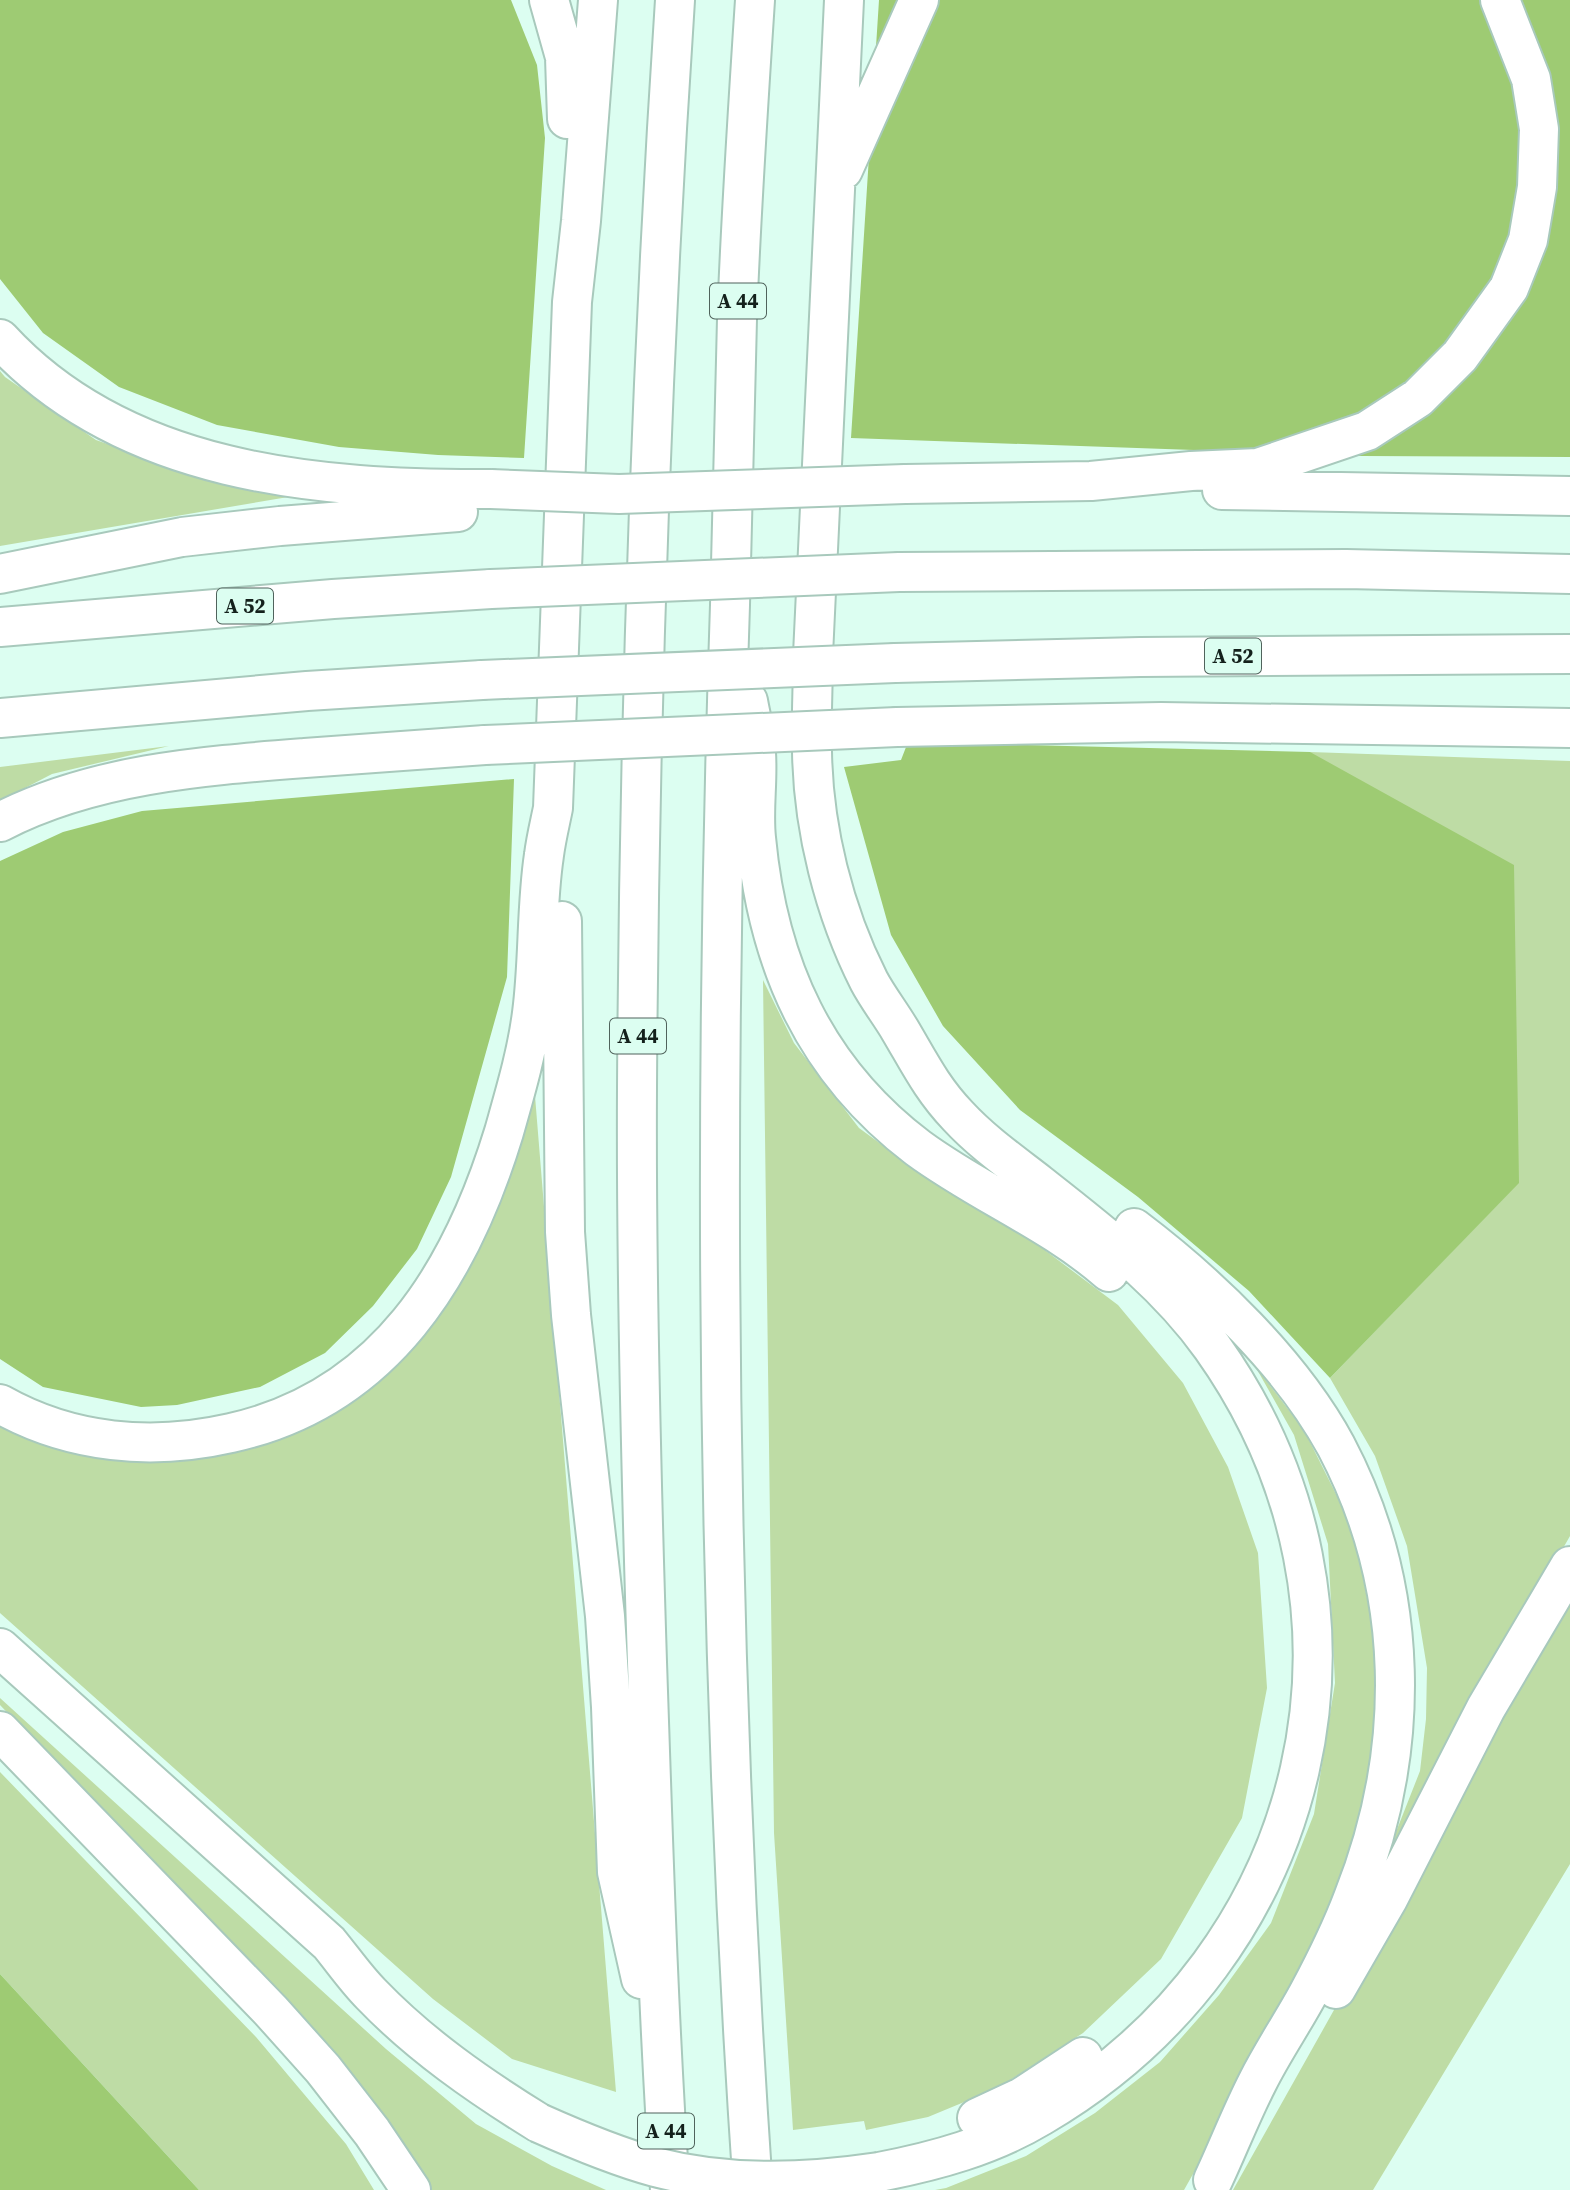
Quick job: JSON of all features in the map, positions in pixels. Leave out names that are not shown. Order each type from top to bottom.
[{"type":"highway","points":[[549,0],[555,13],[566,68],[568,100],[564,212],[572,302]]},
{"type":"highway","points":[[0,1404],[19,1415],[73,1434],[134,1444],[195,1441],[253,1429],[304,1408],[345,1383],[386,1349],[416,1316],[447,1270],[469,1228],[490,1178],[512,1103],[532,1015],[543,856],[553,808],[572,302],[598,0]]},
{"type":"highway","name":"A 44","points":[[670,2190],[662,2072],[641,1466],[637,1091],[641,762],[654,384],[675,0]]},
{"type":"highway","name":"A 44","points":[[753,2190],[727,1684],[719,1268],[720,933],[737,318],[755,0]]},
{"type":"highway","points":[[0,1648],[329,1943],[384,1978],[438,2024],[480,2054],[542,2110],[659,2141],[714,2152],[774,2157],[823,2155],[934,2161],[987,2143],[1039,2118],[1090,2085],[1142,2044],[1186,1998],[1220,1954],[1251,1904],[1290,1809],[1303,1762],[1314,1676],[1313,1633],[1300,1545],[1287,1496],[1267,1443],[1244,1398],[1214,1350],[1184,1310],[1123,1250],[997,1151],[960,1118],[928,1081],[870,982],[846,926],[827,865],[815,804],[811,751],[813,655],[844,0]]},
{"type":"highway","points":[[834,191],[919,0]]},
{"type":"highway","points":[[0,575],[182,537],[489,500],[905,484],[1091,481],[1191,471],[1258,468],[1367,430],[1418,398],[1460,356],[1509,288],[1528,240],[1537,187],[1539,129],[1531,79],[1500,0]]},
{"type":"highway","points":[[0,339],[60,393],[101,419],[180,452],[258,472],[337,484],[416,490],[489,500]]},
{"type":"highway","points":[[1091,481],[1196,489],[1570,496]]},
{"type":"highway","name":"A 52","points":[[0,627],[320,600],[491,589],[898,572],[1346,569],[1570,574]]},
{"type":"highway","points":[[730,602],[756,751],[755,835],[762,882],[771,926],[788,979],[813,1033],[844,1077],[878,1115],[920,1149],[1100,1263],[1162,1324],[1193,1365],[1222,1411],[1244,1455],[1275,1552],[1287,1635],[1285,1715],[1278,1758],[1266,1803],[1227,1892],[1200,1937],[1164,1984],[1125,2024],[1075,2063],[1022,2096],[978,2118],[927,2137],[878,2160]]},
{"type":"highway","name":"A 52","points":[[0,718],[267,694],[482,680],[895,663],[1140,656],[1570,654]]},
{"type":"highway","points":[[0,822],[45,802],[102,785],[176,771],[485,745],[897,727],[1161,722],[1570,728]]},
{"type":"highway","points":[[553,808],[562,856],[565,1232],[571,1315],[605,1616],[617,1872],[662,2072]]},
{"type":"highway","points":[[898,1027],[1016,1138],[1151,1241],[1210,1291],[1261,1344],[1302,1394],[1335,1444],[1359,1494],[1375,1543],[1388,1600],[1396,1660],[1396,1715],[1391,1762],[1382,1807],[1353,1899],[1310,1992],[1258,2081],[1210,2185]]},
{"type":"highway","points":[[1210,2185],[1277,2090],[1388,1899],[1486,1708],[1570,1566]]},
{"type":"highway","points":[[0,1731],[271,2011],[323,2069],[372,2132],[411,2190]]},
{"type":"green space","points":[[0,0],[511,0],[537,65],[545,138],[524,458],[438,455],[339,447],[217,425],[119,387],[43,333],[0,279]]},
{"type":"green space","points":[[879,0],[1570,0],[1570,457],[1362,456],[851,438]]},
{"type":"green space","points":[[0,371],[96,440],[222,484],[300,495],[0,546]]},
{"type":"green space","points":[[908,742],[1310,752],[1514,865],[1519,1183],[1330,1378],[1249,1291],[1138,1197],[1020,1110],[943,1026],[891,935],[844,767],[901,760]]},
{"type":"green space","points":[[169,746],[52,774],[0,801],[0,767]]},
{"type":"green space","points":[[1310,752],[1570,761],[1570,1536],[1370,1898],[1420,1771],[1426,1719],[1427,1668],[1407,1546],[1375,1456],[1330,1378],[1518,1183]]},
{"type":"green space","points":[[514,779],[507,977],[451,1177],[417,1249],[373,1306],[325,1353],[260,1387],[177,1405],[141,1407],[43,1387],[0,1359],[0,861],[63,832],[142,811]]},
{"type":"green space","points":[[763,980],[794,1043],[859,1128],[937,1185],[1038,1245],[1118,1305],[1183,1383],[1228,1467],[1258,1553],[1267,1688],[1242,1818],[1161,1959],[1083,2033],[998,2088],[928,2117],[866,2130],[864,2121],[793,2130],[774,1833]]},
{"type":"green space","points":[[535,1096],[616,2092],[512,2059],[433,1999],[0,1613],[0,1419],[56,1449],[128,1460],[329,1412],[525,1119]]},
{"type":"green space","points":[[1255,1366],[1304,1430],[1354,1530],[1381,1672],[1376,1785],[1297,1989],[1184,2190],[935,2190],[1026,2156],[1095,2113],[1160,2062],[1219,1995],[1271,1923],[1314,1814],[1335,1683],[1328,1544],[1294,1435]]},
{"type":"green space","points":[[1570,1596],[1570,1864],[1373,2190],[1233,2190],[1541,1641]]},
{"type":"green space","points":[[0,1698],[386,2049],[476,2124],[552,2166],[606,2190],[430,2190],[86,1795],[0,1705]]},
{"type":"green space","points":[[0,1772],[256,2037],[346,2144],[374,2190],[199,2190],[0,1974]]},
{"type":"green space","points":[[0,1974],[199,2190],[0,2190]]}]
